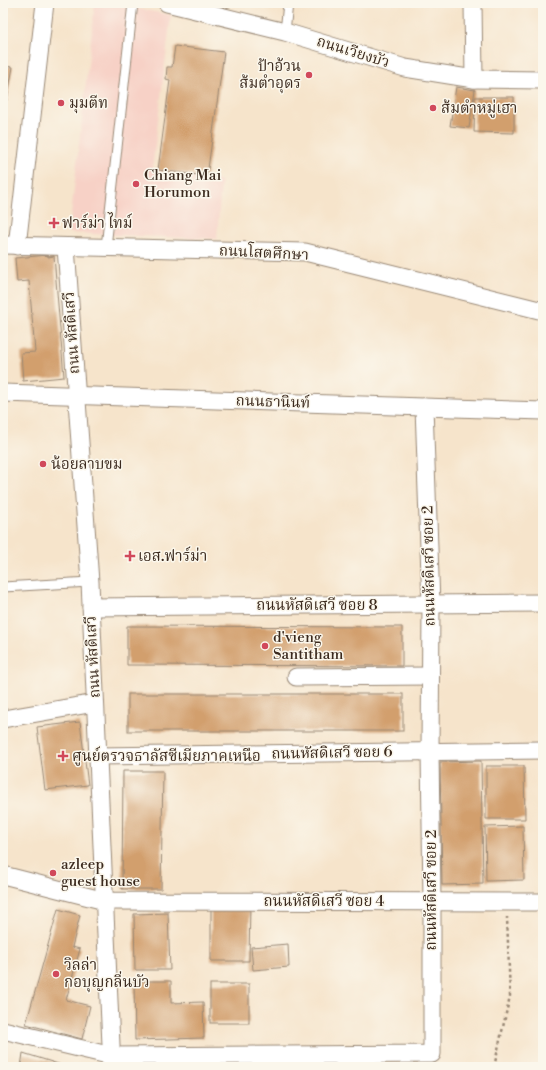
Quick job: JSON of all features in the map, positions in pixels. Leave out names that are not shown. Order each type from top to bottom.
[{"type":"street","points":[[10,245],[45,3]]},
{"type":"street","name":"ถนนเวียงบัว","points":[[167,3],[285,32],[405,68],[474,79],[543,80]]},
{"type":"street","points":[[473,3],[474,79]]},
{"type":"street","name":"ถนนโสตศึกษา","points":[[10,245],[305,252],[543,311]]},
{"type":"street","name":"ถนน หัสดิเสวี","points":[[66,247],[90,582],[112,1062]]},
{"type":"street","name":"ถนนธานินท์","points":[[3,393],[543,411]]},
{"type":"street","name":"ถนนหัสดิเสวี ซอย 2","points":[[3,1030],[112,1062],[340,1061],[432,1054],[430,751],[431,604],[424,407]]},
{"type":"street","name":"ถนนหัสดิเสวี ซอย 8","points":[[91,607],[543,603]]},
{"type":"street","points":[[296,677],[430,676]]},
{"type":"street","points":[[3,719],[95,703]]},
{"type":"street","name":"ถนนหัสดิเสวี ซอย 6","points":[[98,756],[543,750]]},
{"type":"street","name":"ถนนหัสดิเสวี ซอย 4","points":[[3,875],[105,900],[543,902]]},
{"type":"lane","points":[[106,247],[133,3]]},
{"type":"lane","points":[[285,32],[288,3]]},
{"type":"lane","points":[[3,587],[90,582]]},
{"type":"path","points":[[494,1067],[510,996],[507,902]]},
{"type":"shaded area","points":[[95,3],[107,3],[171,15],[152,170],[221,181],[217,239],[69,233]]},
{"type":"building","points":[[175,46],[224,52],[207,176],[158,170],[170,80],[166,79],[167,67],[172,67]]},
{"type":"building","points":[[3,66],[13,67],[7,100],[3,100]]},
{"type":"building","points":[[456,87],[475,90],[469,128],[450,126]]},
{"type":"building","points":[[475,97],[514,97],[514,133],[474,132]]},
{"type":"building","points":[[48,255],[48,257],[54,256],[64,377],[23,381],[21,353],[35,352],[29,281],[17,282],[15,258]]},
{"type":"building","name":"d'vieng Santitham","points":[[127,626],[402,627],[402,666],[127,665]]},
{"type":"building","name":"d'vieng Santitham","points":[[128,694],[403,694],[403,731],[128,731]]},
{"type":"building","name":"ศูนย์ตรวจธาลัสซีเมียภาคเหนือ","points":[[80,722],[88,785],[45,790],[37,727]]},
{"type":"building","points":[[481,761],[483,884],[442,885],[440,762]]},
{"type":"building","points":[[486,766],[524,766],[525,819],[486,819]]},
{"type":"building","points":[[123,771],[163,771],[161,889],[122,889]]},
{"type":"building","points":[[523,826],[524,880],[486,881],[485,827]]},
{"type":"building","points":[[211,902],[250,903],[249,961],[211,961]]},
{"type":"building","name":"วิลล่า กอบุญกลิ่นบัว","points":[[58,909],[80,915],[72,947],[80,949],[66,1000],[90,1006],[82,1039],[26,1024]]},
{"type":"building","points":[[168,913],[170,970],[135,970],[134,914]]},
{"type":"building","points":[[288,944],[289,967],[253,970],[251,947]]},
{"type":"building","points":[[134,981],[171,981],[171,1003],[203,1002],[204,1038],[135,1040]]},
{"type":"building","points":[[210,984],[249,984],[249,1023],[210,1023]]},
{"type":"building","points":[[23,1053],[68,1067],[21,1067]]},
{"type":"building","points":[[176,1061],[177,1067],[124,1067],[124,1064]]},
{"type":"place","name":"ป้าอ้วน ส้มตำอุดร","points":[[309,75]]},
{"type":"place","name":"มุมตีท","points":[[61,103]]},
{"type":"place","name":"ส้มตำหมู่เฮา","points":[[433,108]]},
{"type":"place","name":"Chiang Mai Horumon","points":[[136,184]]},
{"type":"place","name":"ฟาร์ม่า ไทม์","points":[[54,223]]},
{"type":"place","name":"น้อยลาบขม","points":[[43,464]]},
{"type":"place","name":"เอส.ฟาร์ม่า","points":[[130,556]]},
{"type":"place","name":"d'vieng Santitham","points":[[265,646]]},
{"type":"place","name":"ศูนย์ตรวจธาลัสซีเมียภาคเหนือ","points":[[63,756]]},
{"type":"place","name":"azleep guest house","points":[[53,873]]},
{"type":"place","name":"วิลล่า กอบุญกลิ่นบัว","points":[[56,974]]}]
